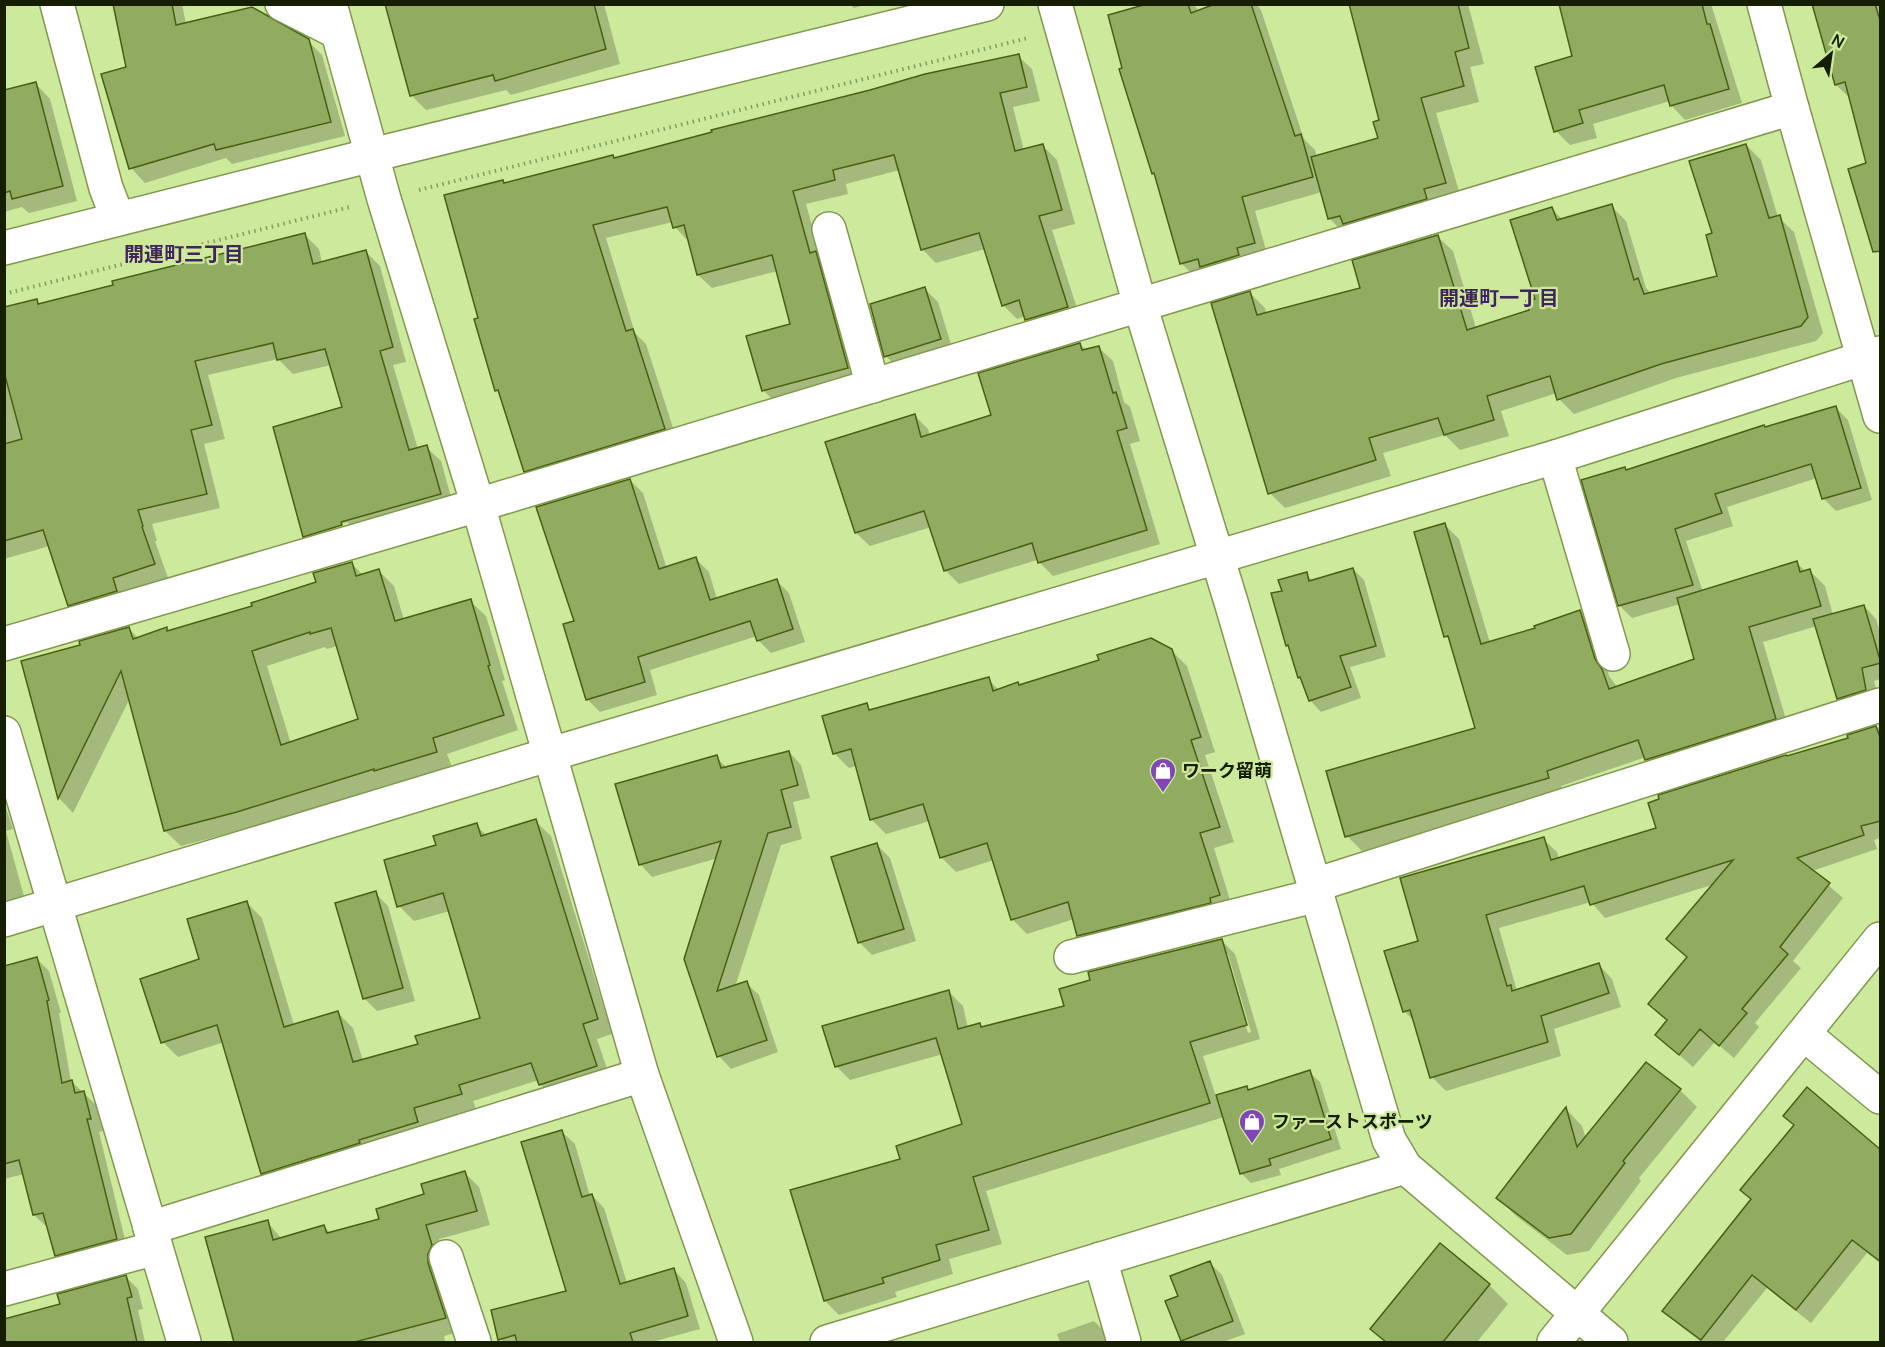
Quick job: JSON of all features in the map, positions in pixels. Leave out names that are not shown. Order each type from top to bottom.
[{"type":"street","points":[[57,4],[106,188],[118,219]]},
{"type":"street","points":[[282,4],[334,18],[384,199],[478,506],[642,1075],[736,1342]]},
{"type":"street","points":[[4,248],[987,4]]},
{"type":"street","points":[[1764,4],[1792,108],[1871,355],[1881,416]]},
{"type":"street","points":[[1058,17],[1140,305],[1234,613],[1389,1140],[1406,1167],[1611,1342]]},
{"type":"street","points":[[4,644],[478,506],[1792,108]]},
{"type":"street","points":[[829,229],[873,386]]},
{"type":"street","points":[[4,920],[550,754],[1555,457],[1871,355]]},
{"type":"street","points":[[1555,457],[1613,654]]},
{"type":"street","points":[[1071,957],[1316,890],[1881,705]]},
{"type":"street","points":[[4,733],[184,1342]]},
{"type":"street","points":[[1554,1342],[1881,939]]},
{"type":"street","points":[[1804,1034],[1881,1097]]},
{"type":"street","points":[[4,1289],[642,1075]]},
{"type":"street","points":[[827,1342],[1406,1167]]},
{"type":"street","points":[[446,1257],[474,1342]]},
{"type":"street","points":[[1100,1259],[1124,1342]]},
{"type":"path","points":[[4,294],[384,199],[1058,17]]},
{"type":"building","points":[[113,4],[172,4],[176,25],[252,7],[309,39],[331,122],[216,150],[214,144],[129,169],[101,74],[126,67]]},
{"type":"building","points":[[385,4],[594,4],[606,49],[495,81],[493,75],[410,96]]},
{"type":"building","points":[[1147,4],[1188,4],[1191,13],[1215,4],[1251,4],[1295,136],[1301,134],[1313,177],[1242,197],[1255,243],[1237,248],[1239,255],[1200,267],[1198,259],[1180,264],[1154,173],[1152,174],[1119,69],[1122,68],[1108,15]]},
{"type":"building","points":[[1349,4],[1458,4],[1469,48],[1455,52],[1464,86],[1421,98],[1446,183],[1424,189],[1427,199],[1343,224],[1340,216],[1328,219],[1311,157],[1378,138],[1373,122],[1379,120]]},
{"type":"building","points":[[1559,4],[1702,4],[1729,89],[1670,106],[1664,85],[1579,110],[1583,123],[1554,132],[1535,67],[1572,56]]},
{"type":"building","points":[[1812,4],[1875,4],[1881,23],[1881,251],[1873,252],[1848,169],[1866,163],[1845,82],[1835,85]]},
{"type":"building","points":[[1019,54],[1027,87],[1000,93],[1015,151],[1043,144],[1062,210],[1039,216],[1068,307],[1025,320],[1019,300],[1002,306],[979,233],[921,250],[894,155],[833,170],[835,180],[793,191],[810,253],[816,251],[848,368],[762,391],[746,336],[790,324],[772,255],[697,275],[684,225],[673,228],[667,207],[593,225],[626,331],[633,329],[665,429],[524,472],[498,390],[495,391],[474,319],[478,318],[444,195],[503,180],[504,183],[613,155],[614,158],[925,74]]},
{"type":"building","points":[[36,82],[63,186],[12,199],[10,191],[4,193],[4,90]]},
{"type":"building","points":[[1746,144],[1769,218],[1780,215],[1808,317],[1801,326],[1661,364],[1557,400],[1550,376],[1487,396],[1494,420],[1444,435],[1438,418],[1369,438],[1376,460],[1268,494],[1211,303],[1250,291],[1257,315],[1360,288],[1352,260],[1438,235],[1467,330],[1529,310],[1526,301],[1535,299],[1510,220],[1552,207],[1557,220],[1612,204],[1634,280],[1638,278],[1644,294],[1717,276],[1706,235],[1712,233],[1689,161]]},
{"type":"building","points":[[305,233],[313,264],[366,250],[393,347],[380,351],[409,450],[427,445],[441,494],[341,522],[342,525],[303,537],[273,427],[342,407],[325,349],[277,360],[273,343],[195,361],[212,425],[191,430],[207,494],[138,510],[155,564],[113,578],[117,591],[68,606],[43,530],[4,541],[4,444],[22,439],[4,372],[4,307],[37,299],[38,304],[113,285],[112,281]]},
{"type":"building","points":[[925,287],[941,339],[884,357],[870,304]]},
{"type":"building","points":[[1080,343],[1082,350],[1099,346],[1113,393],[1116,392],[1127,428],[1117,431],[1147,530],[1038,563],[1032,543],[944,571],[924,511],[855,533],[825,442],[915,414],[921,437],[991,415],[978,373]]},
{"type":"building","points":[[1836,406],[1861,488],[1822,499],[1811,464],[1715,494],[1722,513],[1675,529],[1693,585],[1618,606],[1581,480],[1625,467],[1626,470],[1764,425],[1765,427]]},
{"type":"building","points":[[630,479],[659,569],[696,557],[710,600],[777,579],[793,629],[757,641],[750,621],[638,657],[645,682],[586,700],[563,624],[574,621],[536,507]]},
{"type":"building","points":[[1445,523],[1481,644],[1535,628],[1534,626],[1580,610],[1595,659],[1602,669],[1609,689],[1694,659],[1677,598],[1797,561],[1800,572],[1810,569],[1821,606],[1749,627],[1776,719],[1645,760],[1638,740],[1547,771],[1549,778],[1345,837],[1326,771],[1475,728],[1448,636],[1444,637],[1414,532]]},
{"type":"building","points":[[352,562],[356,576],[379,569],[395,621],[471,599],[490,665],[488,666],[504,715],[433,738],[437,752],[374,771],[374,769],[237,812],[164,831],[121,671],[58,799],[21,661],[80,645],[79,641],[129,627],[133,639],[167,627],[167,631],[252,606],[251,603],[316,582],[313,573]],"holes":[[[331,628],[358,719],[281,745],[252,651],[310,632],[310,634]]]},
{"type":"building","points":[[1353,568],[1376,646],[1340,656],[1351,687],[1309,701],[1300,677],[1298,678],[1288,645],[1286,646],[1271,593],[1282,591],[1278,580],[1307,572],[1309,581]]},
{"type":"building","points":[[1864,605],[1881,663],[1862,668],[1866,690],[1837,699],[1813,619]]},
{"type":"building","points":[[1151,638],[1172,649],[1201,737],[1191,740],[1220,827],[1200,833],[1220,895],[1210,898],[1211,903],[1077,936],[1068,902],[1011,920],[987,843],[940,858],[923,804],[870,820],[851,749],[833,754],[822,716],[867,703],[869,710],[989,677],[993,691],[1018,682],[1019,685],[1099,660],[1097,655]]},
{"type":"building","points":[[1876,726],[1881,740],[1881,821],[1861,826],[1864,835],[1797,858],[1830,883],[1780,947],[1788,954],[1742,1009],[1747,1013],[1719,1046],[1700,1029],[1679,1055],[1655,1035],[1667,1020],[1648,1004],[1687,957],[1666,939],[1733,860],[1590,905],[1584,886],[1486,915],[1507,986],[1511,985],[1512,991],[1599,963],[1609,993],[1541,1016],[1548,1042],[1430,1078],[1410,1010],[1403,1012],[1384,951],[1418,941],[1400,878],[1544,837],[1551,860],[1656,828],[1648,803],[1659,799],[1658,795],[1848,738],[1847,735]]},
{"type":"building","points":[[789,751],[798,785],[781,790],[791,827],[768,833],[717,991],[747,981],[767,1040],[717,1057],[684,959],[721,841],[639,865],[615,784],[717,755],[721,768]]},
{"type":"building","points":[[536,819],[598,1019],[583,1024],[597,1066],[539,1085],[531,1063],[459,1085],[462,1094],[414,1108],[418,1122],[261,1174],[217,1025],[161,1043],[140,979],[199,959],[187,919],[247,901],[284,1027],[338,1011],[353,1062],[418,1044],[415,1036],[480,1018],[443,893],[397,907],[384,860],[436,845],[433,836],[477,823],[481,836]]},
{"type":"building","points":[[877,843],[904,929],[858,943],[831,857]]},
{"type":"building","points":[[376,891],[403,988],[363,999],[335,903]]},
{"type":"building","points":[[1222,939],[1247,1025],[1190,1042],[1210,1103],[973,1177],[989,1230],[936,1245],[940,1260],[882,1278],[884,1283],[824,1301],[790,1190],[900,1159],[896,1146],[962,1124],[936,1038],[835,1067],[822,1026],[949,990],[958,1029],[980,1023],[981,1027],[1064,1006],[1059,989],[1090,980],[1088,972]]},
{"type":"building","points":[[37,957],[49,1000],[47,1001],[62,1083],[72,1080],[75,1093],[84,1091],[91,1119],[87,1119],[117,1239],[55,1256],[43,1213],[33,1215],[19,1160],[4,1164],[4,966]]},
{"type":"building","points":[[1646,1062],[1681,1089],[1623,1161],[1625,1163],[1571,1234],[1549,1238],[1496,1198],[1566,1107],[1577,1147]]},
{"type":"building","points":[[1310,1070],[1331,1139],[1269,1159],[1271,1165],[1240,1174],[1216,1095],[1247,1086],[1248,1090]]},
{"type":"building","points":[[1807,1087],[1881,1150],[1881,1262],[1852,1240],[1796,1310],[1752,1275],[1701,1340],[1662,1311],[1751,1199],[1740,1190],[1794,1125],[1783,1116]]},
{"type":"building","points":[[562,1130],[582,1197],[592,1194],[620,1284],[674,1268],[688,1316],[630,1333],[633,1342],[517,1342],[515,1335],[498,1340],[491,1310],[566,1291],[521,1142]]},
{"type":"building","points":[[465,1171],[477,1211],[426,1225],[432,1245],[428,1254],[428,1263],[446,1318],[355,1342],[234,1342],[205,1237],[268,1220],[273,1240],[324,1225],[327,1233],[379,1219],[376,1209],[424,1194],[421,1184]]},
{"type":"building","points":[[1440,1243],[1490,1284],[1443,1342],[1386,1342],[1370,1329]]},
{"type":"building","points":[[1210,1261],[1233,1321],[1181,1341],[1165,1301],[1178,1296],[1170,1276]]},
{"type":"building","points":[[126,1275],[132,1297],[127,1298],[137,1342],[4,1342],[4,1319],[60,1304],[57,1294]]},
{"type":"place","name":"ワーク留萌","points":[[1163,794]]},
{"type":"place","name":"ファーストスポーツ","points":[[1252,1145]]},
{"type":"district","name":"開運町三丁目","points":[[184,254]]},
{"type":"district","name":"開運町一丁目","points":[[1499,298]]}]
